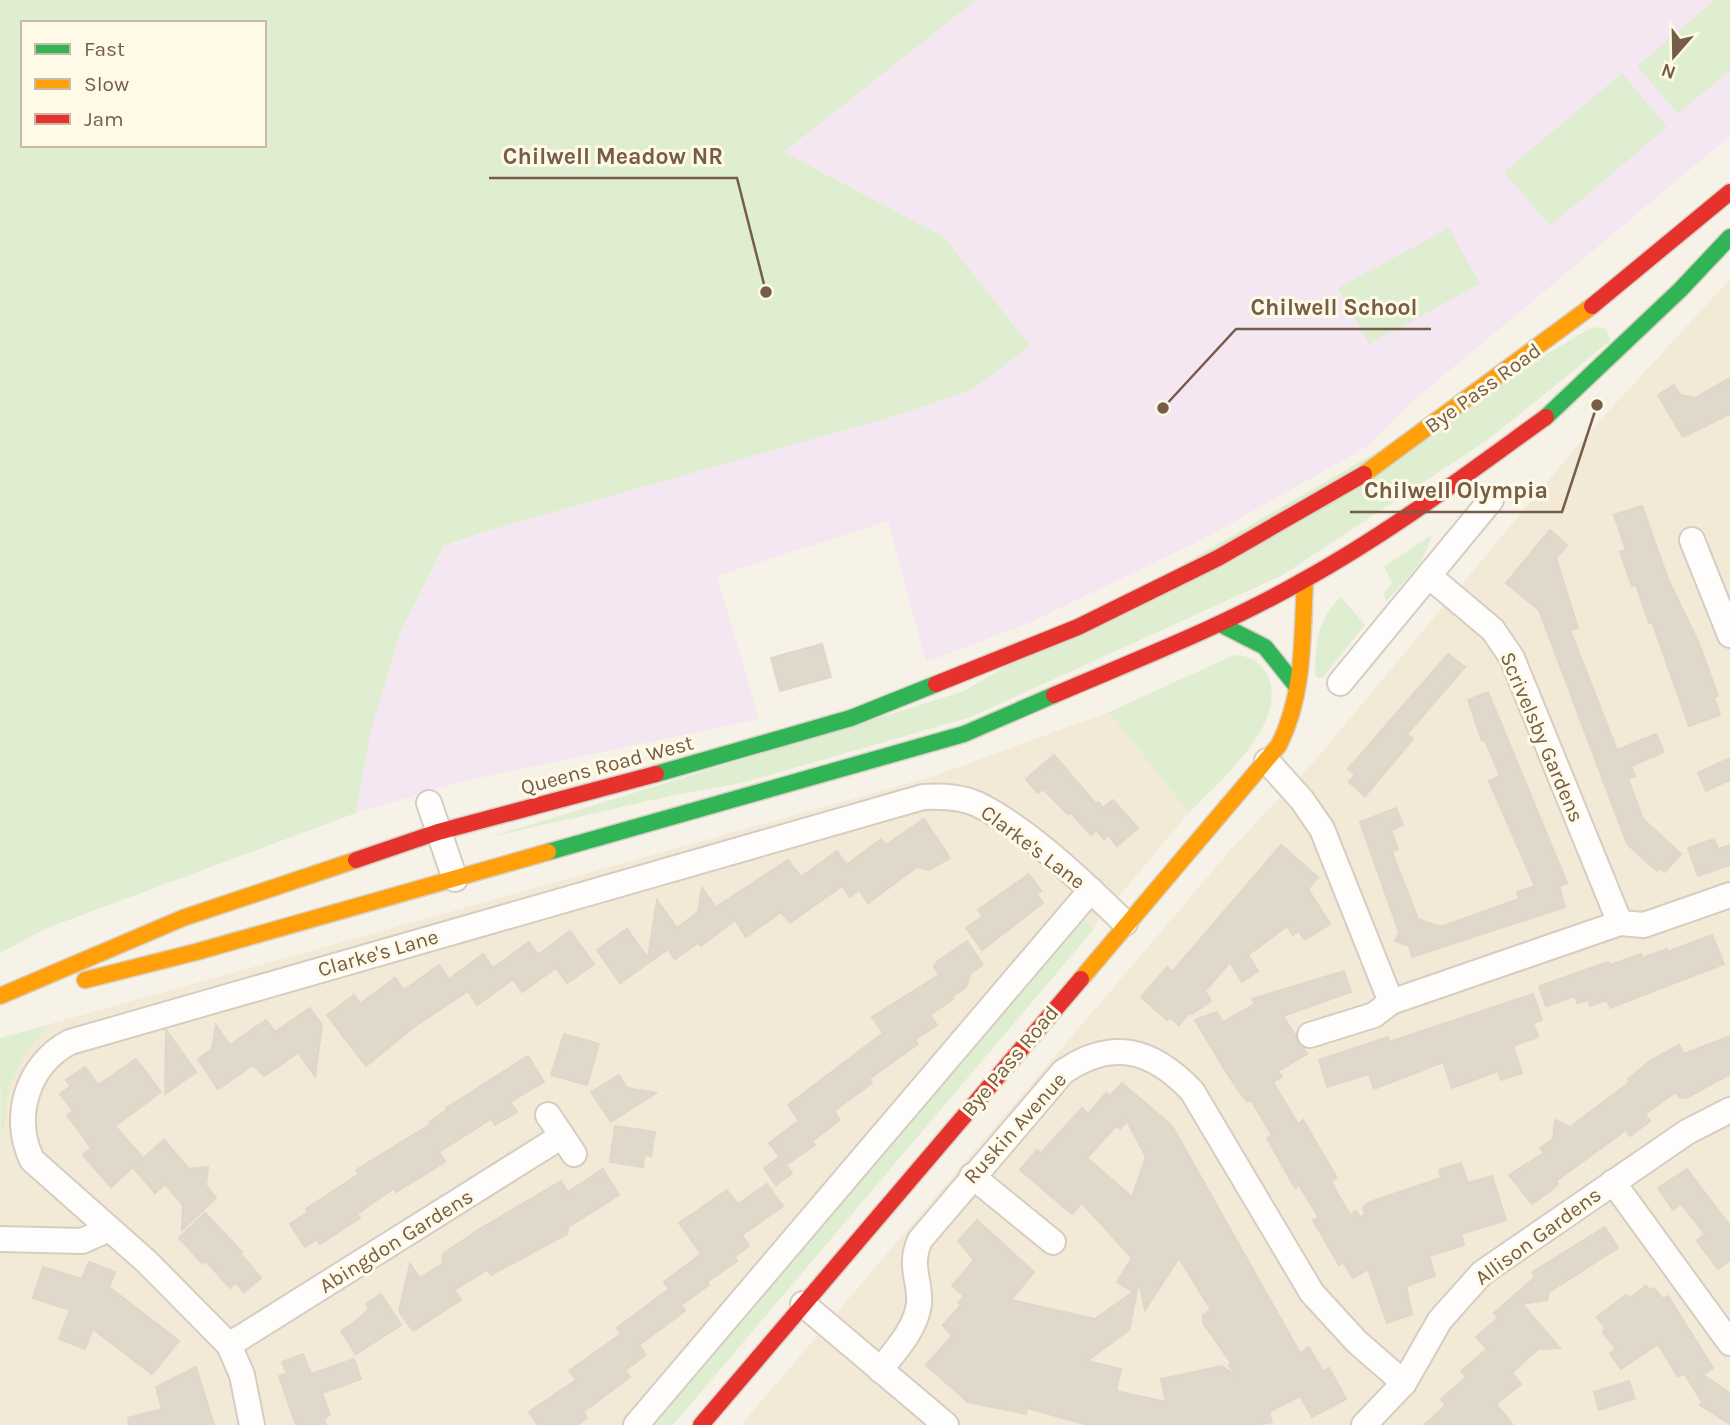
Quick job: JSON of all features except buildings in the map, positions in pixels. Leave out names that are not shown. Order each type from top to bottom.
[{"type":"main road","name":"Bye Pass Road","points":[[1218,558],[1370,470],[1555,336],[1730,192]]},
{"type":"main road","points":[[1220,624],[1305,580],[1441,493],[1546,417],[1680,290],[1730,237]]},
{"type":"main road","name":"Queens Road West","points":[[0,999],[183,918],[438,832],[733,754],[851,718],[1078,627],[1218,558]]},
{"type":"main road","name":"Bye Pass Road","points":[[701,1425],[1125,923],[1267,761],[1287,732],[1296,707],[1305,580]]},
{"type":"main road","name":"Queens Road West","points":[[0,999],[196,952],[455,879],[623,828],[964,734],[1220,624]]},
{"type":"main road","points":[[1220,624],[1261,641],[1276,655],[1297,687]]},
{"type":"street","points":[[1340,683],[1492,500]]},
{"type":"street","points":[[1692,540],[1730,635]]},
{"type":"street","name":"Scrivelsby Gardens","points":[[1429,576],[1493,630],[1512,658],[1620,923]]},
{"type":"street","points":[[1267,761],[1302,800],[1322,829],[1391,1002]]},
{"type":"street","name":"Clarke's Lane","points":[[252,1425],[242,1376],[229,1345],[200,1312],[32,1160],[26,1148],[24,1118],[34,1074],[56,1049],[70,1042],[923,797],[958,798],[975,803],[1014,829],[1091,890],[1125,923]]},
{"type":"street","points":[[429,803],[455,879]]},
{"type":"street","points":[[636,1425],[1091,890]]},
{"type":"street","points":[[1310,1035],[1374,1015],[1391,1002],[1620,923],[1644,925],[1730,895]]},
{"type":"street","name":"Ruskin Avenue","points":[[880,1370],[910,1330],[917,1315],[919,1296],[914,1271],[916,1250],[972,1176],[1063,1072],[1081,1060],[1114,1052],[1136,1054],[1151,1059],[1168,1069],[1192,1091],[1312,1293],[1357,1342],[1405,1383]]},
{"type":"street","name":"Allison Gardens","points":[[1364,1425],[1405,1383],[1440,1320],[1482,1273],[1687,1132],[1730,1110]]},
{"type":"street","name":"Abingdon Gardens","points":[[229,1345],[568,1145],[548,1115]]},
{"type":"street","points":[[972,1176],[1053,1242]]},
{"type":"street","name":"Allison Gardens","points":[[1614,1182],[1730,1343]]},
{"type":"street","points":[[0,1239],[82,1241],[109,1229]]},
{"type":"street","points":[[803,1304],[946,1425]]},
{"type":"shaded area","points":[[976,0],[1730,0],[1730,136],[1413,401],[1368,446],[1203,539],[1029,623],[926,662],[888,521],[717,576],[759,719],[464,781],[356,813],[370,733],[400,633],[444,547],[490,530],[902,414],[973,389],[1030,346],[944,237],[784,152]]},
{"type":"shaded area","points":[[1730,279],[1730,1425],[741,1425],[1233,847],[1318,757],[1582,440]]},
{"type":"shaded area","points":[[1109,712],[1189,813],[673,1425],[0,1425],[0,1038],[934,776]]},
{"type":"green space","points":[[0,0],[976,0],[784,152],[944,237],[1030,346],[973,389],[902,414],[490,530],[444,546],[400,633],[370,734],[356,813],[47,928],[0,953]]},
{"type":"green space","points":[[1715,0],[1730,0],[1730,70],[1678,114],[1637,66]]},
{"type":"green space","points":[[1622,73],[1667,127],[1550,226],[1504,172]]},
{"type":"green space","points":[[1449,228],[1480,284],[1369,344],[1338,288]]},
{"type":"green space","points":[[1593,327],[1606,329],[1610,341],[1489,439],[1281,576],[971,717],[742,783],[679,794],[490,837],[962,692]]},
{"type":"green space","points":[[1433,534],[1421,562],[1386,602],[1384,593],[1392,582],[1384,567]]},
{"type":"green space","points":[[1341,597],[1365,625],[1323,677],[1318,678],[1315,675],[1315,664],[1319,633],[1327,614]]},
{"type":"green space","points":[[1234,655],[1252,659],[1265,671],[1272,690],[1270,709],[1262,729],[1249,748],[1189,813],[1109,712]]},
{"type":"green space","points":[[1083,920],[1094,929],[673,1425],[653,1425]]},
{"type":"green space","points":[[48,1025],[26,1053],[9,1086],[2,1143],[0,1038]]},
{"type":"traffic: fast","points":[[1546,417],[1680,290],[1730,237]]},
{"type":"traffic: fast","points":[[1220,624],[1265,647],[1297,687]]},
{"type":"traffic: fast","points":[[656,774],[851,718],[936,684]]},
{"type":"traffic: fast","points":[[548,852],[964,734],[1054,695]]},
{"type":"traffic: slow","points":[[1364,474],[1592,306]]},
{"type":"traffic: slow","points":[[1081,979],[1279,745],[1294,705],[1298,685],[1305,580]]},
{"type":"traffic: slow","points":[[85,980],[196,952],[548,852]]},
{"type":"traffic: slow","points":[[0,996],[183,918],[356,860]]},
{"type":"traffic: jam","points":[[1592,306],[1730,192]]},
{"type":"traffic: jam","points":[[1054,695],[1212,627],[1274,597],[1336,562],[1397,523],[1546,417]]},
{"type":"traffic: jam","points":[[936,684],[1078,627],[1218,558],[1364,474]]},
{"type":"traffic: jam","points":[[356,860],[438,832],[656,774]]},
{"type":"traffic: jam","points":[[701,1425],[1081,979]]},
{"type":"place","name":"Chilwell Meadow NR","points":[[766,292]]},
{"type":"place","name":"Chilwell Olympia","points":[[1597,405]]},
{"type":"place","name":"Chilwell School","points":[[1163,408]]}]
